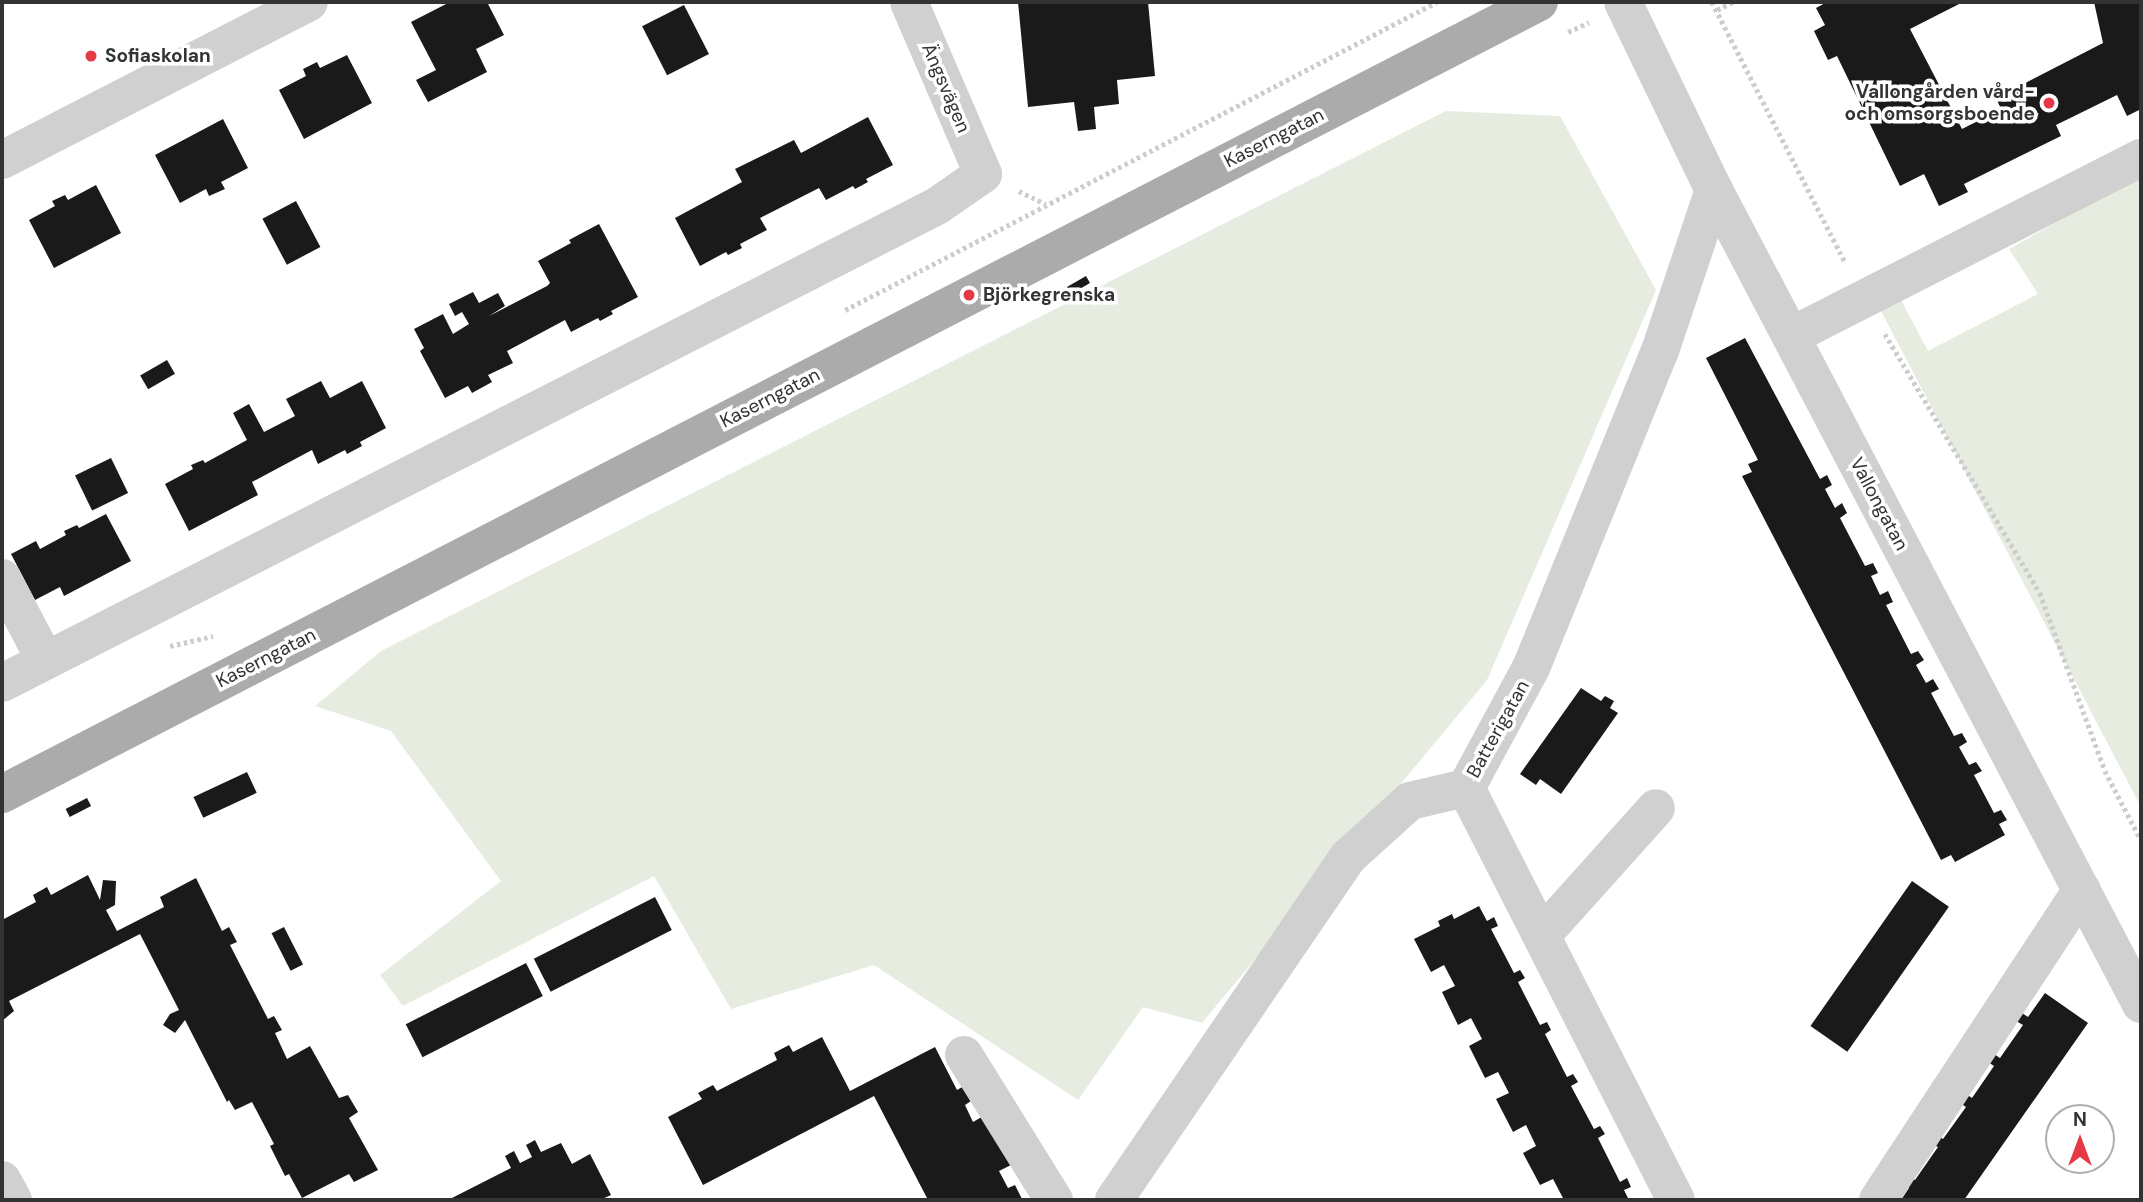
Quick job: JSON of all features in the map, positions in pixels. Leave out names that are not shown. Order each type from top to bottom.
[{"type":"main road","name":"Kaserngatan","points":[[2,794],[1539,2]]},
{"type":"street","points":[[2,160],[309,2]]},
{"type":"street","name":"Ängsvägen","points":[[45,660],[937,206],[983,174],[909,2]]},
{"type":"street","name":"Vallongatan","points":[[1623,2],[1714,190],[2141,1004]]},
{"type":"street","points":[[1791,336],[1865,301],[2141,158]]},
{"type":"street","name":"Batterigatan","points":[[1114,1200],[1347,858],[1410,801],[1466,788],[1531,668],[1660,351],[1714,190]]},
{"type":"street","points":[[2,578],[45,660],[2,683]]},
{"type":"street","points":[[1466,788],[1543,934],[1676,1200]]},
{"type":"street","points":[[1543,934],[1656,808]]},
{"type":"street","points":[[1878,1200],[2082,890]]},
{"type":"street","points":[[964,1055],[1054,1200]]},
{"type":"street","points":[[2,1180],[13,1200]]},
{"type":"path","points":[[837,314],[1437,2]]},
{"type":"path","points":[[1712,2],[1865,301],[2040,593],[2105,771],[2141,840]]},
{"type":"path","points":[[1717,10],[1733,2]]},
{"type":"path","points":[[162,648],[226,633]]},
{"type":"shaded area","points":[[1446,111],[1560,116],[1656,290],[1487,680],[1202,1023],[1143,1007],[1078,1100],[874,965],[731,1009],[654,876],[403,1006],[380,975],[501,881],[391,731],[315,706],[381,651]]},
{"type":"shaded area","points":[[2141,175],[2141,807],[1881,311],[1901,300],[1928,351],[2038,294],[2009,249]]},
{"type":"building","points":[[450,2],[487,2],[504,35],[476,49],[487,72],[428,102],[416,80],[436,70],[411,22]]},
{"type":"building","points":[[1018,2],[1148,2],[1155,76],[1117,80],[1119,104],[1094,107],[1096,129],[1078,131],[1074,102],[1028,107]]},
{"type":"building","name":"Vallongården vård- och omsorgsboende","points":[[1827,2],[1963,2],[1910,29],[1962,129],[2001,109],[1996,98],[2103,43],[2094,2],[2141,2],[2141,109],[2127,116],[2117,95],[2056,125],[2061,136],[1964,184],[1968,192],[1939,206],[1924,174],[1900,186],[1837,56],[1828,60],[1814,31],[1825,25],[1816,8]]},
{"type":"building","points":[[684,5],[709,54],[667,75],[642,26]]},
{"type":"building","points":[[347,55],[372,103],[304,139],[279,90],[306,76],[303,69],[317,62],[320,68]]},
{"type":"building","points":[[868,117],[893,165],[866,179],[868,182],[855,189],[853,186],[826,200],[819,188],[760,218],[767,230],[740,244],[742,248],[728,255],[726,252],[700,266],[675,218],[742,182],[735,169],[794,140],[801,153]]},
{"type":"building","points":[[223,119],[248,168],[221,182],[225,189],[209,196],[206,189],[180,203],[155,155]]},
{"type":"building","points":[[96,185],[121,233],[54,268],[29,220],[55,206],[52,201],[65,195],[68,200]]},
{"type":"building","points":[[296,201],[320,247],[287,265],[262,219]]},
{"type":"building","points":[[599,224],[638,297],[611,311],[613,314],[600,321],[598,318],[571,332],[565,320],[507,351],[513,363],[488,375],[492,382],[472,393],[468,386],[445,398],[420,351],[424,348],[414,329],[443,314],[453,334],[469,324],[462,312],[455,316],[449,304],[473,292],[479,303],[498,293],[505,306],[489,316],[547,286],[550,283],[538,261]]},
{"type":"building","points":[[1086,276],[1090,283],[1071,294],[1067,287]]},
{"type":"building","points":[[1745,338],[1820,479],[1827,475],[1832,485],[1825,489],[1835,508],[1842,503],[1847,513],[1840,518],[1865,566],[1873,563],[1878,573],[1871,576],[1880,595],[1888,591],[1893,602],[1886,605],[1911,654],[1918,651],[1924,660],[1916,665],[1926,683],[1933,679],[1939,689],[1931,693],[1954,736],[1962,733],[1967,742],[1959,747],[1969,765],[1976,762],[1982,771],[1974,775],[1994,813],[2001,810],[2007,820],[1999,824],[2005,835],[1955,862],[1951,855],[1941,860],[1742,476],[1752,472],[1748,464],[1758,460],[1706,358]]},
{"type":"building","points":[[167,360],[175,374],[148,389],[140,376]]},
{"type":"building","points":[[321,381],[330,398],[362,381],[386,428],[360,442],[362,446],[347,454],[345,450],[318,464],[312,450],[252,482],[258,495],[189,531],[165,484],[193,469],[191,465],[203,460],[205,463],[247,440],[233,413],[249,404],[264,432],[295,416],[286,399]]},
{"type":"building","points":[[111,458],[128,493],[92,511],[75,476]]},
{"type":"building","points":[[106,514],[131,561],[64,596],[60,587],[35,600],[11,554],[36,541],[40,549],[66,535],[64,531],[77,525],[79,528]]},
{"type":"building","points":[[1581,688],[1601,701],[1605,696],[1614,701],[1610,708],[1618,713],[1561,794],[1540,779],[1536,785],[1520,774]]},
{"type":"building","points":[[247,772],[257,793],[203,818],[194,797]]},
{"type":"building","points":[[87,798],[91,806],[70,817],[66,809]]},
{"type":"building","points":[[88,875],[100,900],[103,880],[116,881],[115,905],[106,910],[117,931],[164,907],[160,897],[196,878],[222,931],[229,927],[237,942],[230,945],[268,1019],[274,1016],[282,1030],[275,1033],[287,1059],[310,1046],[339,1098],[348,1095],[358,1112],[349,1118],[378,1170],[354,1182],[349,1174],[302,1198],[289,1174],[285,1176],[270,1146],[274,1144],[252,1102],[235,1110],[229,1100],[227,1102],[185,1020],[175,1033],[163,1025],[170,1014],[179,1010],[140,934],[9,1001],[14,1011],[2,1021],[2,920],[36,902],[33,895],[47,887],[51,895]]},
{"type":"building","points":[[1912,881],[1949,907],[1847,1052],[1810,1026]]},
{"type":"building","points":[[655,897],[672,930],[551,992],[534,959]]},
{"type":"building","points":[[1479,906],[1487,921],[1494,917],[1498,926],[1491,929],[1514,973],[1520,970],[1525,978],[1518,982],[1540,1025],[1547,1022],[1551,1030],[1545,1034],[1567,1077],[1573,1074],[1578,1082],[1571,1086],[1594,1129],[1600,1126],[1605,1134],[1598,1138],[1620,1182],[1627,1178],[1631,1187],[1624,1190],[1629,1200],[1564,1200],[1553,1179],[1540,1185],[1523,1153],[1536,1146],[1526,1125],[1513,1132],[1496,1099],[1509,1093],[1498,1072],[1485,1078],[1469,1046],[1482,1039],[1471,1018],[1458,1025],[1442,992],[1455,986],[1444,965],[1431,972],[1414,939],[1440,926],[1438,921],[1452,914],[1454,919]]},
{"type":"building","points":[[284,927],[303,964],[291,971],[272,933]]},
{"type":"building","points":[[526,963],[543,996],[423,1057],[406,1024]]},
{"type":"building","points":[[2045,993],[2088,1023],[1964,1200],[1901,1200],[1909,1188],[1903,1184],[1909,1176],[1915,1180],[1938,1147],[1932,1144],[1937,1135],[1943,1139],[1966,1107],[1960,1103],[1966,1094],[1972,1098],[1994,1066],[1988,1062],[1994,1054],[2000,1058],[2023,1025],[2016,1021],[2022,1013],[2028,1017]]},
{"type":"building","points":[[822,1037],[850,1091],[935,1047],[957,1090],[964,1086],[971,1101],[965,1105],[973,1122],[985,1115],[1011,1165],[999,1171],[1008,1188],[1015,1185],[1022,1199],[928,1200],[874,1096],[703,1185],[668,1117],[702,1099],[698,1093],[713,1085],[717,1091],[777,1060],[774,1053],[789,1045],[793,1052]]},
{"type":"building","points":[[535,1140],[541,1152],[561,1143],[572,1164],[590,1154],[611,1195],[600,1200],[448,1200],[511,1168],[505,1156],[514,1151],[520,1163],[532,1157],[526,1145]]},
{"type":"place","name":"Sofiaskolan","points":[[91,56]]},
{"type":"place","name":"Vallongården vård- och omsorgsboende","points":[[2049,103]]},
{"type":"place","name":"Björkegrenska","points":[[969,295]]}]
